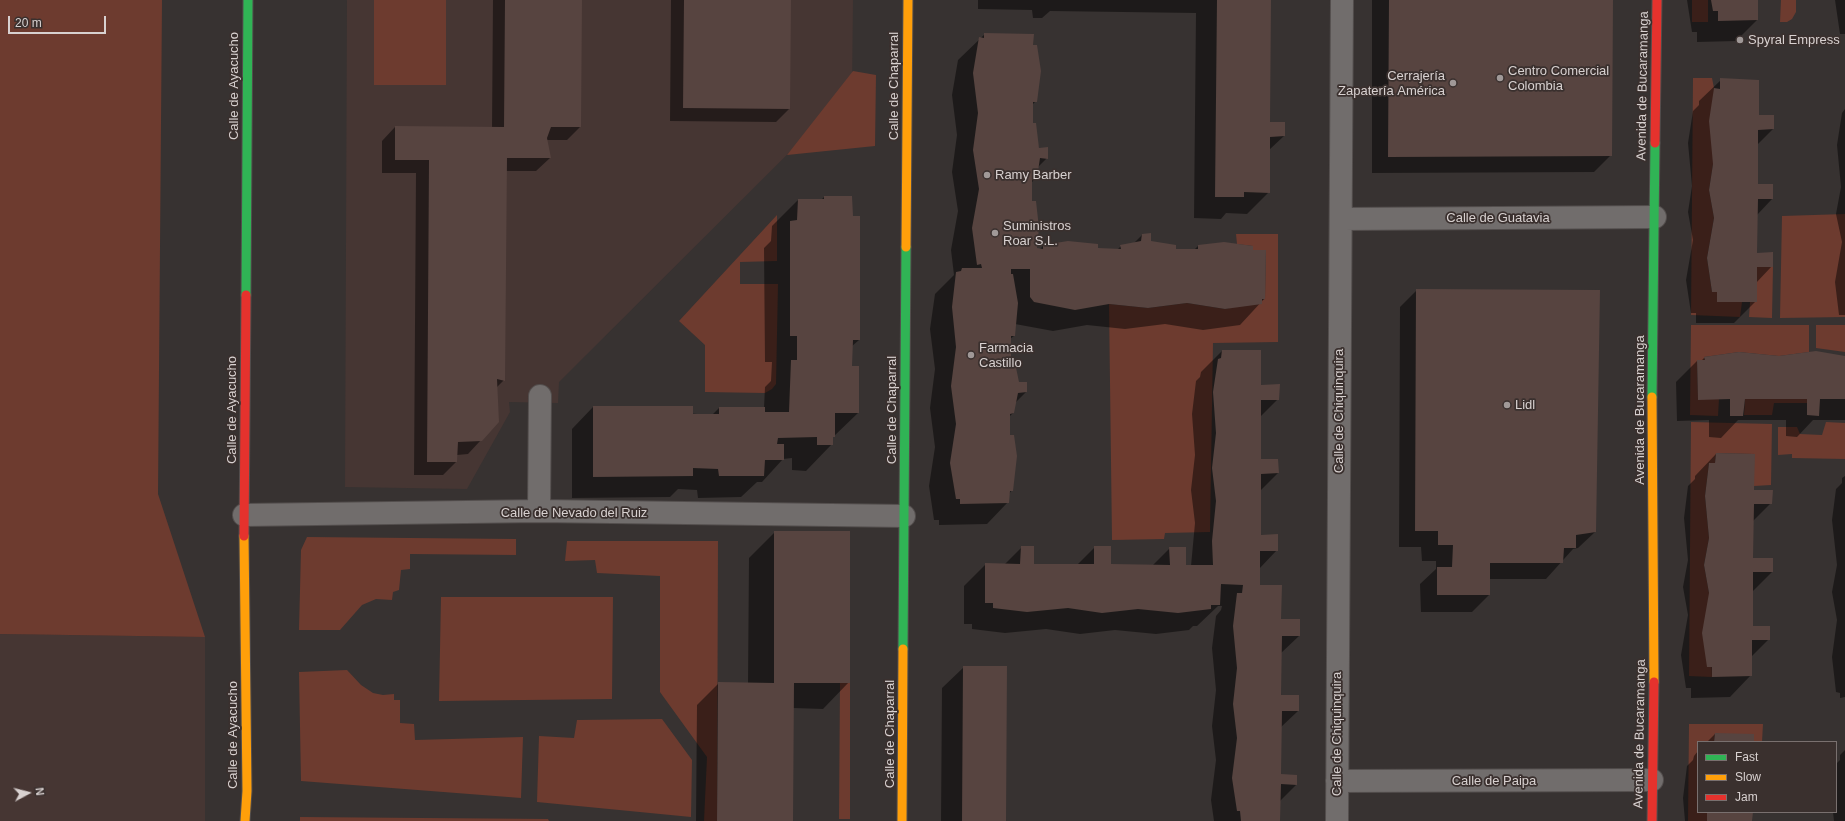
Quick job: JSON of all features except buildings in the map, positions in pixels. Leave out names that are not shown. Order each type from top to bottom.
[{"type":"street","name":"Calle de Ayacucho","points":[[245,821],[247,783],[244,515],[248,0]]},
{"type":"street","name":"Calle de Chaparral","points":[[902,821],[908,0]]},
{"type":"street","name":"Calle de Chiquinquira","points":[[1336,821],[1342,0]]},
{"type":"street","name":"Avenida de Bucaramanga","points":[[1652,821],[1654,692],[1652,424],[1656,0]]},
{"type":"street","name":"Calle de Guatavia","points":[[1341,219],[1655,217]]},
{"type":"street","points":[[539,512],[540,399]]},
{"type":"street","name":"Calle de Nevado del Ruiz","points":[[244,515],[539,512],[904,516]]},
{"type":"street","name":"Calle de Paipa","points":[[1336,781],[1652,780]]},
{"type":"shaded area","points":[[0,0],[162,0],[158,494],[205,637],[0,634]]},
{"type":"shaded area","points":[[347,0],[853,0],[852,90],[559,382],[558,403],[509,402],[510,412],[467,489],[345,487]]},
{"type":"shaded area","points":[[374,0],[446,0],[446,85],[374,85]]},
{"type":"shaded area","points":[[1692,0],[1708,0],[1708,22],[1692,22]]},
{"type":"shaded area","points":[[1781,0],[1796,0],[1796,12],[1792,19],[1787,22],[1780,22]]},
{"type":"shaded area","points":[[853,71],[876,75],[875,146],[787,155]]},
{"type":"shaded area","points":[[1693,78],[1712,78],[1714,88],[1713,164],[1709,190],[1714,218],[1707,258],[1712,292],[1717,292],[1717,302],[1742,302],[1740,317],[1691,315]]},
{"type":"shaded area","points":[[1845,214],[1845,317],[1780,318],[1782,216]]},
{"type":"shaded area","points":[[777,215],[777,261],[740,262],[740,284],[778,284],[776,384],[772,389],[765,393],[705,392],[705,345],[679,321]]},
{"type":"shaded area","points":[[1236,234],[1278,234],[1278,342],[1213,343],[1210,532],[1165,533],[1164,539],[1112,540],[1109,304],[1148,308],[1187,303],[1225,309],[1265,299],[1266,250],[1253,250],[1253,246],[1237,244]]},
{"type":"shaded area","points":[[1757,267],[1773,267],[1772,318],[1749,317],[1750,302]]},
{"type":"shaded area","points":[[1691,325],[1809,325],[1809,352],[1779,356],[1739,352],[1704,357],[1705,360],[1697,360],[1698,399],[1719,399],[1718,416],[1690,415]]},
{"type":"shaded area","points":[[1816,325],[1845,325],[1845,352],[1816,348]]},
{"type":"shaded area","points":[[1745,399],[1807,399],[1807,403],[1774,403],[1772,415],[1744,415]]},
{"type":"shaded area","points":[[1691,422],[1772,424],[1771,485],[1754,486],[1754,454],[1716,453],[1715,463],[1709,463],[1705,496],[1709,538],[1704,565],[1709,593],[1712,677],[1689,676]]},
{"type":"shaded area","points":[[1826,422],[1845,423],[1845,459],[1792,458],[1792,454],[1778,455],[1778,427],[1797,427],[1800,434],[1822,435]]},
{"type":"shaded area","points":[[307,537],[516,539],[516,555],[410,554],[410,569],[401,570],[399,590],[393,592],[392,600],[376,599],[362,605],[340,630],[299,630],[301,550]]},
{"type":"shaded area","points":[[567,541],[718,541],[717,821],[704,821],[707,757],[660,692],[660,576],[597,573],[595,560],[565,561]]},
{"type":"shaded area","points":[[441,597],[613,597],[612,699],[439,701]]},
{"type":"shaded area","points":[[0,634],[205,637],[205,821],[0,821]]},
{"type":"shaded area","points":[[347,670],[361,685],[373,693],[383,695],[394,694],[394,700],[400,700],[400,723],[414,724],[415,740],[523,737],[521,798],[301,781],[299,672]]},
{"type":"shaded area","points":[[840,683],[850,683],[850,819],[839,819]]},
{"type":"shaded area","points":[[662,719],[692,760],[691,817],[537,802],[539,736],[574,738],[577,720]]},
{"type":"shaded area","points":[[1689,724],[1763,724],[1762,741],[1750,741],[1715,733],[1714,741],[1697,741],[1697,813],[1707,813],[1707,821],[1688,821]]},
{"type":"shaded area","points":[[300,817],[548,819],[549,821],[300,821]]},
{"type":"traffic: fast","points":[[246,295],[248,0]]},
{"type":"traffic: fast","points":[[1652,397],[1655,143]]},
{"type":"traffic: fast","points":[[903,649],[906,247]]},
{"type":"traffic: slow","points":[[906,247],[908,0]]},
{"type":"traffic: slow","points":[[1652,397],[1654,682]]},
{"type":"traffic: slow","points":[[244,536],[247,791],[245,821]]},
{"type":"traffic: slow","points":[[902,821],[903,649]]},
{"type":"traffic: jam","points":[[1655,143],[1657,0]]},
{"type":"traffic: jam","points":[[244,536],[246,295]]},
{"type":"traffic: jam","points":[[1652,821],[1654,682]]},
{"type":"place","name":"Spyral Empress","points":[[1740,40]]},
{"type":"place","name":"Centro Comercial Colombia","points":[[1500,78]]},
{"type":"place","name":"Cerrajería Zapatería América","points":[[1453,83]]},
{"type":"place","name":"Ramy Barber","points":[[987,175]]},
{"type":"place","name":"Suministros Roar S.L.","points":[[995,233]]},
{"type":"place","name":"Farmacia Castillo","points":[[971,355]]},
{"type":"place","name":"Lidl","points":[[1507,405]]}]
